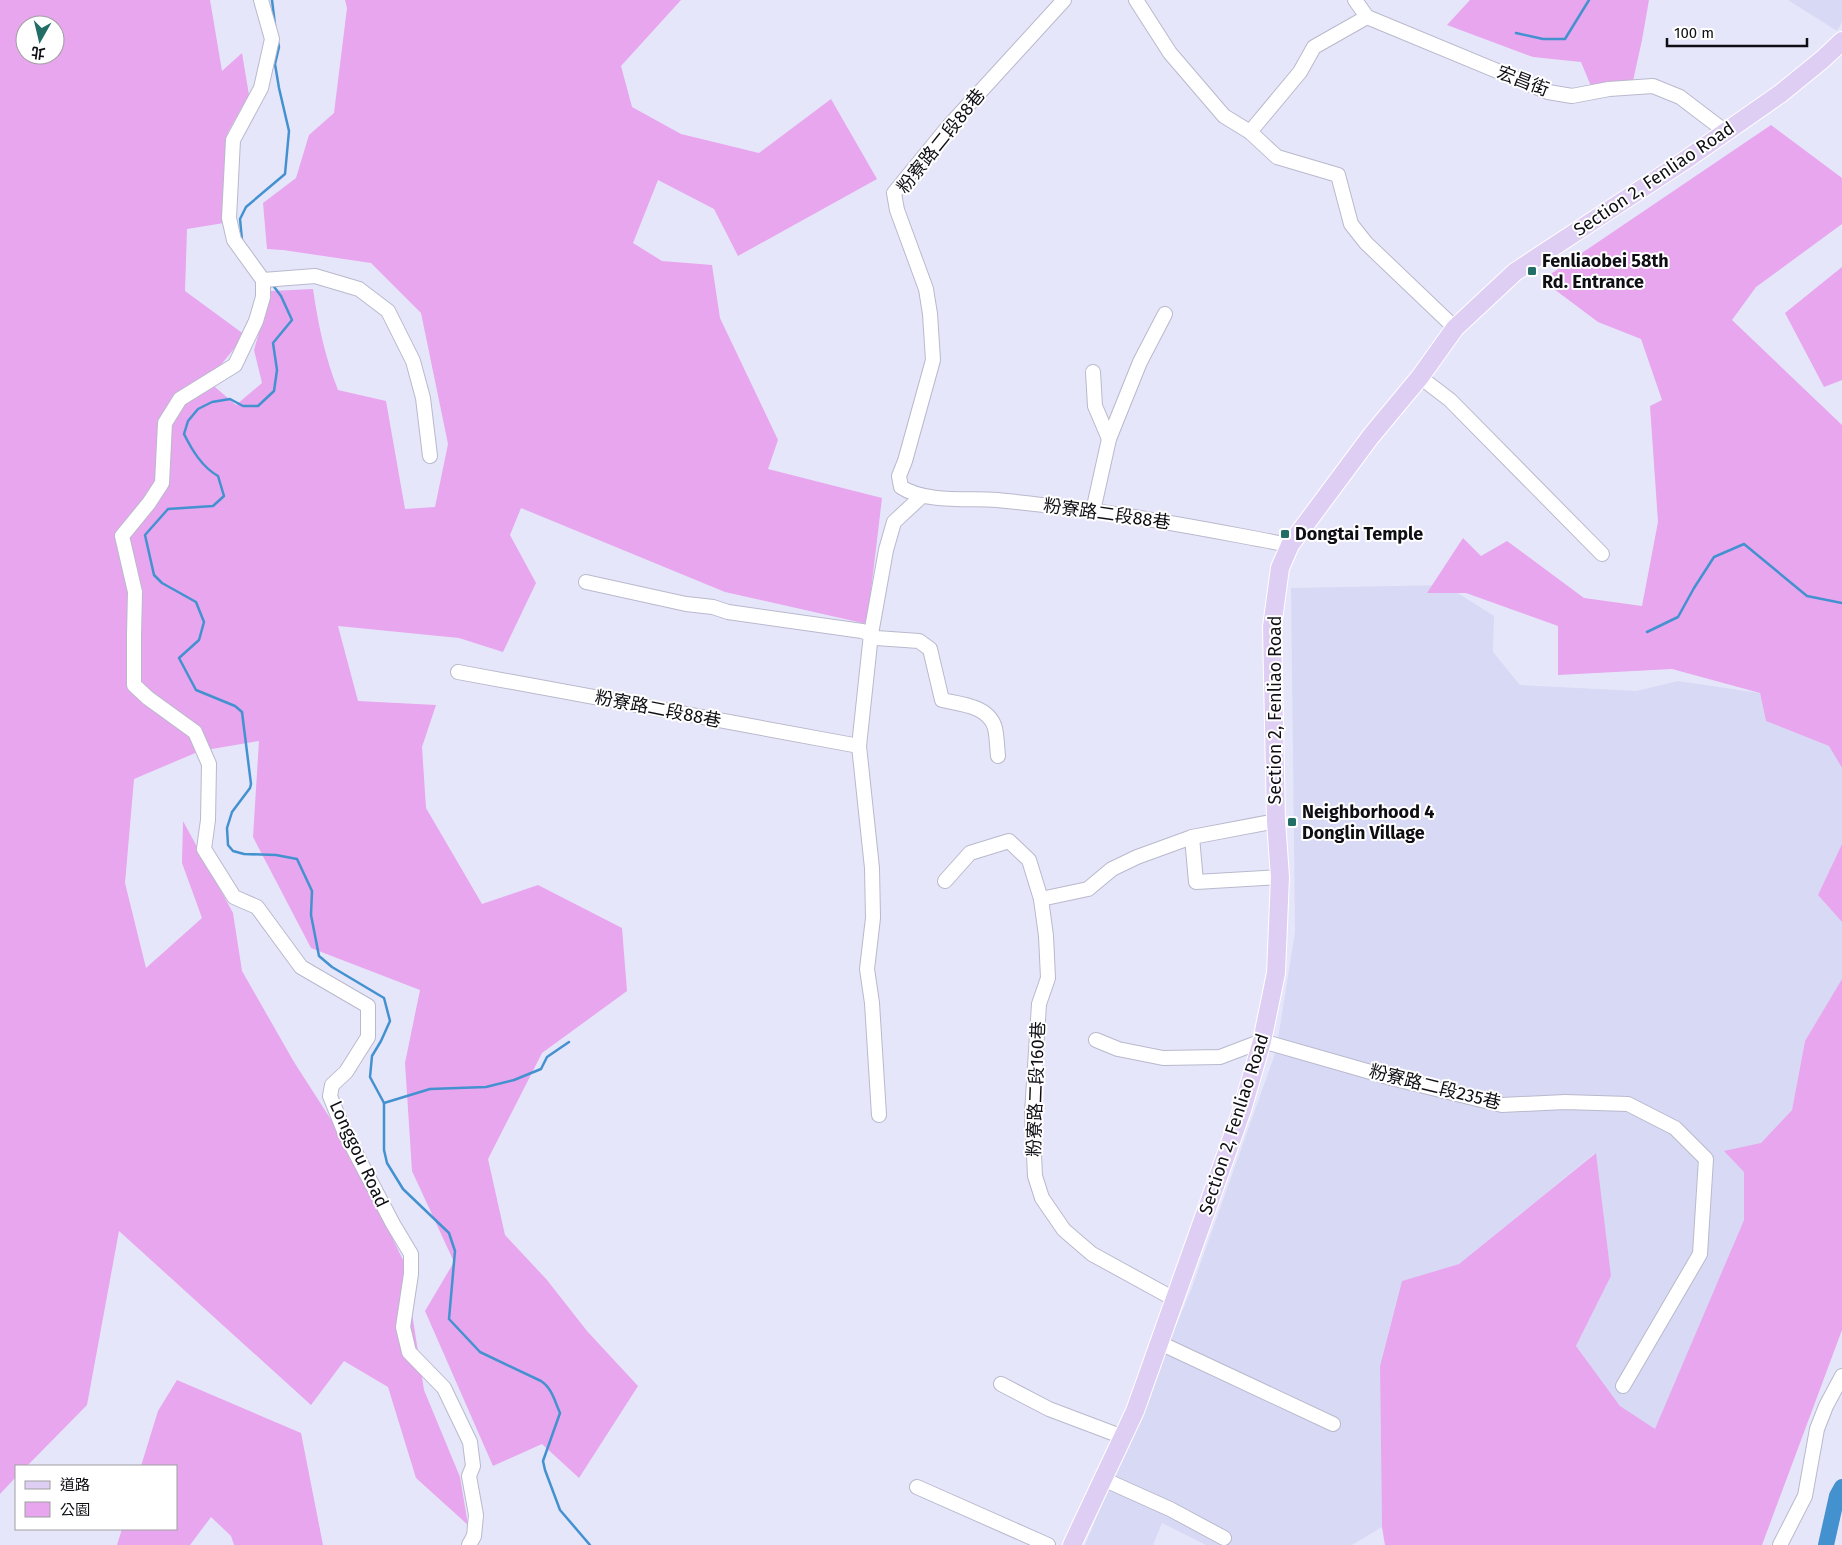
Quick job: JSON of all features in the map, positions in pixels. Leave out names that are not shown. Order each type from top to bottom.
[{"type":"main road","name":"Section 2, Fenliao Road","points":[[1072,1545],[1135,1411],[1242,1110],[1262,1041],[1276,973],[1280,878],[1276,821],[1272,627],[1280,568],[1290,545],[1371,436],[1420,377],[1455,328],[1515,272],[1780,94],[1823,59],[1842,40]]},
{"type":"main road","name":"Section 2, Fenliao Road","points":[[1780,94],[1842,58]]},
{"type":"street","points":[[261,0],[272,39],[261,88],[233,140],[229,218],[234,240],[263,280],[315,276],[359,289],[388,311],[413,361],[423,398],[430,456]]},
{"type":"street","name":"粉寮路二段88巷","points":[[1064,0],[948,127],[894,193],[897,210],[926,290],[930,314],[933,360],[905,462],[899,476],[901,487],[908,492],[922,496],[996,500],[1093,511],[1157,520],[1290,545]]},
{"type":"street","points":[[1250,132],[1300,72],[1314,47],[1367,17],[1355,0]]},
{"type":"street","points":[[1138,1],[1170,53],[1224,116],[1250,132],[1277,157],[1338,175],[1351,224],[1366,243],[1455,328]]},
{"type":"street","name":"宏昌街","points":[[1367,17],[1548,92],[1572,96],[1608,89],[1653,86],[1680,97],[1726,132]]},
{"type":"street","name":"Longgou Road","points":[[263,280],[263,297],[256,321],[236,365],[180,399],[165,423],[162,483],[149,503],[122,536],[135,592],[134,685],[148,698],[195,732],[209,764],[208,820],[204,849],[234,897],[257,907],[302,966],[368,1006],[368,1037],[346,1072],[332,1084],[330,1096],[344,1130],[393,1224],[411,1254],[411,1274],[404,1327],[409,1352],[444,1388],[470,1442],[473,1466],[469,1476],[476,1516],[474,1536],[468,1545]]},
{"type":"street","points":[[1093,511],[1109,439],[1140,362],[1166,314]]},
{"type":"street","points":[[1093,372],[1095,406],[1109,439]]},
{"type":"street","points":[[1420,377],[1450,400],[1602,554]]},
{"type":"street","points":[[879,1115],[872,1003],[867,969],[873,918],[872,868],[859,746],[871,634],[886,550],[894,522],[922,496]]},
{"type":"street","points":[[586,582],[686,604],[713,607],[728,612],[862,631],[876,638],[919,641],[930,650],[942,700],[973,706],[990,718],[994,728],[998,756]]},
{"type":"street","name":"粉寮路二段88巷","points":[[458,672],[859,746]]},
{"type":"street","points":[[1041,899],[1088,889],[1112,869],[1192,837],[1276,821]]},
{"type":"street","points":[[1192,837],[1196,882],[1280,878]]},
{"type":"street","name":"粉寮路二段160巷","points":[[944,880],[970,853],[1009,841],[1029,860],[1041,899],[1046,936],[1048,978],[1039,1004],[1032,1113],[1035,1176],[1042,1198],[1064,1230],[1092,1254],[1176,1300]]},
{"type":"street","points":[[1096,1040],[1118,1050],[1163,1058],[1220,1057],[1262,1041]]},
{"type":"street","name":"粉寮路二段235巷","points":[[1262,1041],[1395,1079],[1502,1105],[1565,1102],[1628,1104],[1675,1128],[1706,1159],[1700,1254],[1623,1386]]},
{"type":"street","points":[[1160,1344],[1333,1424]]},
{"type":"street","points":[[1780,1545],[1805,1496],[1817,1429],[1826,1406],[1842,1376]]},
{"type":"street","points":[[1000,1384],[1049,1409],[1123,1437]]},
{"type":"street","points":[[1103,1479],[1170,1509],[1224,1538]]},
{"type":"street","points":[[917,1487],[1048,1545]]},
{"type":"shaded area","points":[[1788,0],[1842,0],[1842,22],[1837,31]]},
{"type":"shaded area","points":[[1445,585],[1494,616],[1493,652],[1520,685],[1636,691],[1678,681],[1760,693],[1766,721],[1829,746],[1842,768],[1842,844],[1818,895],[1842,922],[1842,979],[1805,1041],[1792,1110],[1761,1143],[1744,1172],[1744,1220],[1655,1430],[1620,1406],[1576,1346],[1611,1276],[1595,1153],[1459,1264],[1402,1281],[1380,1366],[1382,1527],[1352,1545],[1206,1545],[1162,1523],[1153,1545],[1085,1545],[1191,1290],[1276,1051],[1295,932],[1291,588]]},
{"type":"green space","points":[[0,0],[210,0],[222,71],[242,53],[249,95],[228,132],[224,223],[187,229],[185,291],[245,335],[208,381],[236,405],[262,383],[254,350],[271,291],[313,289],[322,340],[338,390],[386,401],[405,509],[435,507],[448,444],[421,313],[371,263],[267,249],[263,203],[296,178],[309,135],[334,113],[347,8],[345,0],[681,0],[621,66],[632,107],[681,134],[759,153],[831,99],[877,179],[738,256],[714,209],[658,180],[633,243],[662,261],[712,265],[720,318],[778,440],[768,469],[882,498],[867,624],[725,592],[521,508],[510,535],[536,583],[503,652],[459,638],[338,626],[358,701],[436,705],[422,747],[426,808],[482,904],[538,885],[622,928],[627,991],[542,1053],[488,1159],[505,1235],[547,1280],[587,1331],[638,1386],[579,1478],[542,1444],[493,1466],[425,1311],[454,1262],[412,1171],[405,1063],[420,990],[311,948],[253,837],[259,741],[200,751],[134,779],[125,883],[146,968],[202,918],[182,863],[183,821],[233,913],[242,971],[294,1062],[346,1143],[404,1262],[424,1390],[460,1477],[468,1525],[416,1478],[388,1387],[344,1361],[311,1405],[119,1231],[87,1405],[28,1465],[15,1465],[15,1478],[0,1494]]},
{"type":"green space","points":[[1470,0],[1649,0],[1631,90],[1593,91],[1581,62],[1533,57],[1447,25]]},
{"type":"green space","points":[[1771,125],[1842,178],[1842,224],[1756,287],[1732,320],[1842,425],[1842,768],[1829,746],[1766,721],[1760,693],[1672,669],[1558,675],[1558,626],[1466,593],[1427,593],[1463,538],[1481,556],[1507,541],[1584,598],[1642,606],[1658,522],[1650,406],[1662,400],[1641,339],[1598,322],[1542,280]]},
{"type":"green space","points":[[1842,267],[1842,380],[1824,387],[1785,313]]},
{"type":"green space","points":[[1842,844],[1842,922],[1818,895]]},
{"type":"green space","points":[[1842,979],[1842,1330],[1762,1545],[1385,1545],[1382,1527],[1380,1366],[1402,1281],[1459,1264],[1596,1153],[1611,1276],[1576,1346],[1620,1406],[1655,1429],[1744,1220],[1744,1172],[1724,1151],[1761,1143],[1792,1110],[1805,1041]]},
{"type":"green space","points":[[177,1380],[301,1433],[323,1545],[234,1545],[231,1536],[211,1517],[190,1545],[117,1545],[122,1530],[178,1530],[178,1465],[141,1465],[158,1411]]},
{"type":"waterway","points":[[272,0],[275,25]]},
{"type":"waterway","points":[[1516,33],[1543,39],[1565,39],[1589,0]]},
{"type":"waterway","points":[[242,240],[240,219],[246,207],[285,174],[289,131],[275,64],[279,47],[278,42]]},
{"type":"waterway","points":[[272,284],[281,296],[292,320],[273,343],[277,370],[274,391],[258,406],[243,406],[230,399],[212,402],[198,409],[188,421],[184,434],[202,463],[218,476],[224,496],[213,506],[168,509],[145,535],[154,575],[162,583],[196,602],[204,622],[199,640],[179,658],[196,690],[235,706],[242,712],[251,784],[232,812],[227,828],[228,845],[233,851],[244,854],[276,855],[297,859],[312,891],[311,915],[319,956],[332,967],[384,998],[390,1021],[372,1056],[370,1077],[384,1103],[384,1150],[387,1163],[403,1189],[449,1233],[455,1251],[449,1319],[480,1352],[541,1381],[551,1391],[560,1413],[543,1461],[545,1470],[560,1510],[590,1545]]},
{"type":"waterway","points":[[1647,632],[1678,617],[1714,557],[1744,544],[1807,596],[1842,603]]},
{"type":"waterway","points":[[384,1103],[430,1089],[486,1087],[514,1080],[541,1069],[547,1057],[569,1042]]},
{"type":"waterway","points":[[1826,1545],[1837,1496],[1842,1487]]},
{"type":"place","name":"Fenliaobei 58th Rd. Entrance","points":[[1532,271]]},
{"type":"place","name":"Dongtai Temple","points":[[1285,534]]},
{"type":"place","name":"Neighborhood 4 Donglin Village","points":[[1292,822]]}]
